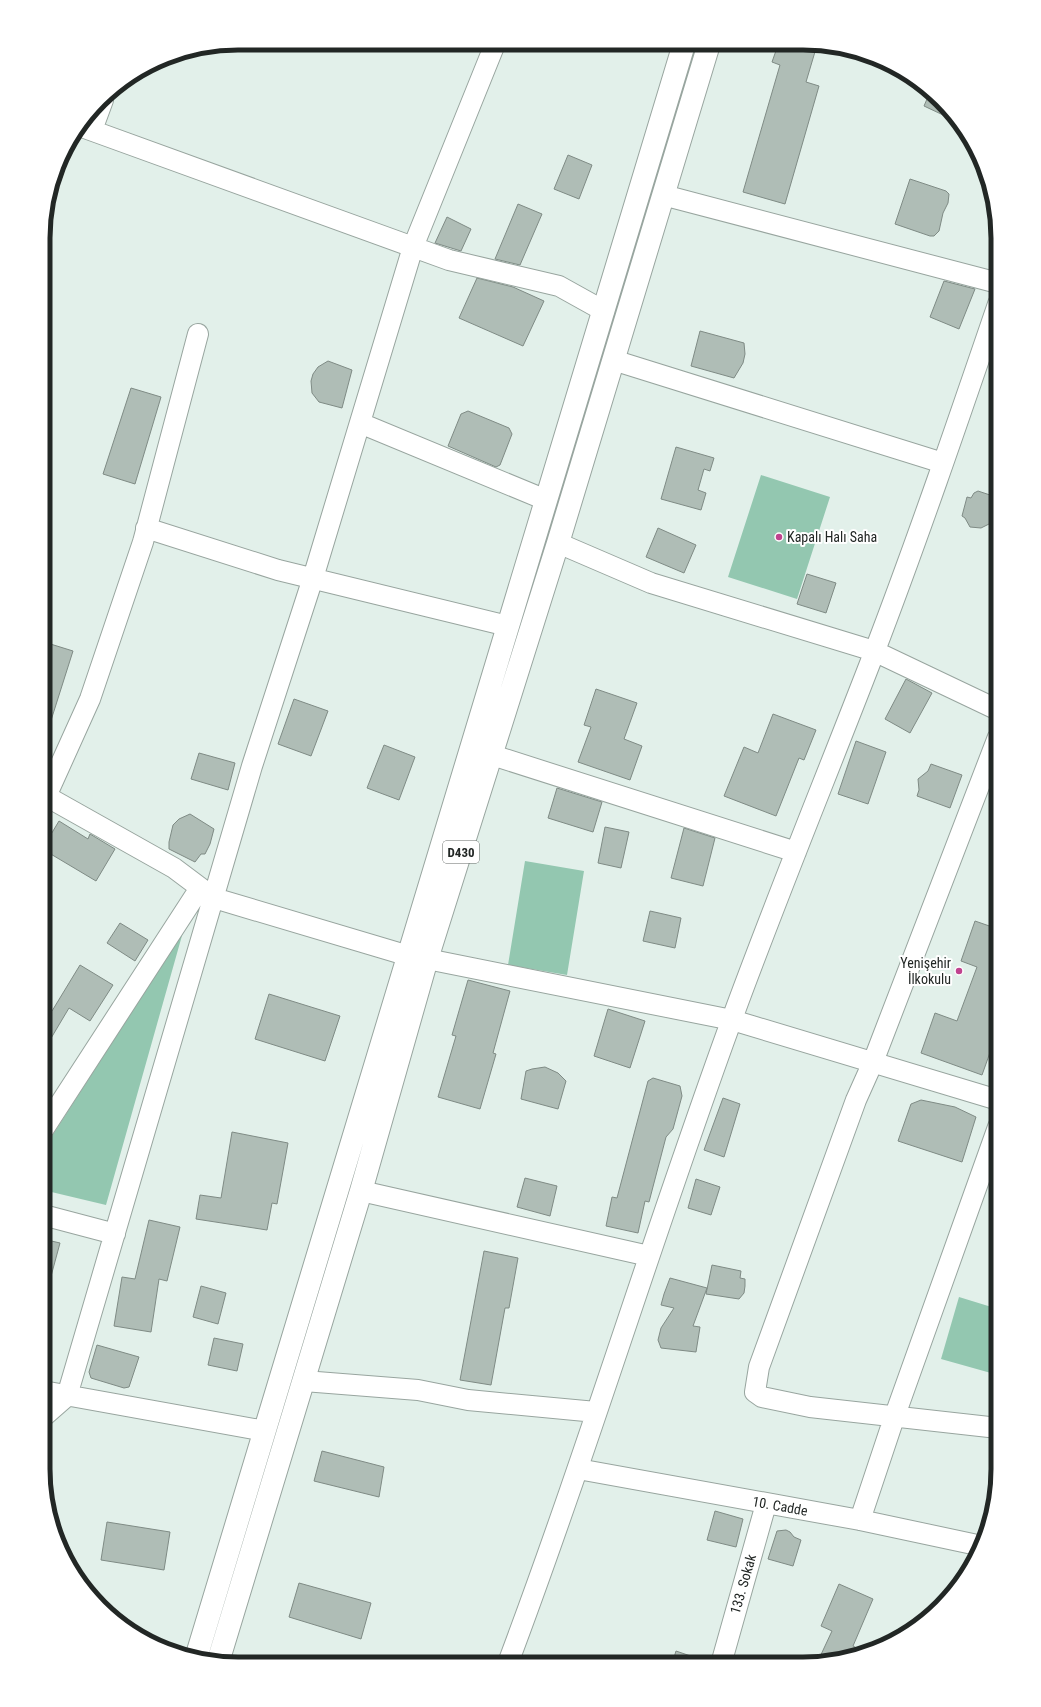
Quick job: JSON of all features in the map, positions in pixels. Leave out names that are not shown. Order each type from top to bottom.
[{"type":"highway","name":"D430","points":[[220,1656],[361,1191],[418,958],[508,626],[682,50]]},
{"type":"highway","name":"D430","points":[[198,1652],[266,1431],[418,958],[492,755],[558,543],[707,50]]},
{"type":"street","points":[[50,1411],[67,1396],[115,1234],[207,892],[252,766],[313,578],[413,247],[494,50]]},
{"type":"street","points":[[87,129],[450,260],[559,286],[604,311]]},
{"type":"street","points":[[663,195],[991,281]]},
{"type":"street","points":[[510,1657],[546,1562],[649,1256],[732,1020],[944,463],[991,325]]},
{"type":"street","points":[[50,786],[90,699],[146,528],[198,334]]},
{"type":"street","points":[[613,360],[944,463]]},
{"type":"street","points":[[360,423],[546,500]]},
{"type":"street","points":[[146,528],[278,570],[508,626]]},
{"type":"street","points":[[558,543],[651,583],[874,650],[991,707]]},
{"type":"street","points":[[492,755],[796,852]]},
{"type":"street","points":[[991,755],[873,1062],[856,1100],[759,1367],[755,1392],[762,1397],[796,1405],[894,1418],[991,1427]]},
{"type":"street","points":[[50,800],[174,868],[207,892],[418,958],[732,1020],[991,1098]]},
{"type":"street","points":[[50,1120],[207,892]]},
{"type":"street","points":[[860,1520],[894,1418],[991,1146]]},
{"type":"street","points":[[361,1191],[649,1256]]},
{"type":"street","points":[[50,1217],[115,1234]]},
{"type":"street","points":[[304,1381],[418,1390],[468,1400],[596,1412]]},
{"type":"street","points":[[50,1392],[266,1431]]},
{"type":"street","name":"10. Cadde","points":[[578,1469],[860,1520],[975,1545]]},
{"type":"street","name":"133. Sokak","points":[[723,1657],[766,1504]]},
{"type":"green space","name":"Kapalı Halı Saha","points":[[761,475],[830,497],[797,599],[728,577]]},
{"type":"green space","points":[[525,861],[584,871],[567,975],[508,965]]},
{"type":"green space","points":[[183,932],[106,1205],[50,1192],[50,1139]]},
{"type":"green space","points":[[959,1297],[991,1307],[991,1373],[941,1359]]},
{"type":"building","points":[[776,50],[815,50],[806,82],[819,86],[785,204],[743,192],[780,65],[772,62]]},
{"type":"building","points":[[928,98],[946,116],[924,106]]},
{"type":"building","points":[[568,155],[592,165],[579,199],[554,189]]},
{"type":"building","points":[[910,179],[946,191],[949,194],[948,203],[943,213],[939,231],[934,236],[895,224]]},
{"type":"building","points":[[518,204],[542,214],[520,265],[495,259]]},
{"type":"building","points":[[447,217],[471,229],[461,251],[435,243]]},
{"type":"building","points":[[477,278],[513,287],[544,301],[523,346],[459,318]]},
{"type":"building","points":[[944,281],[975,289],[959,329],[930,317]]},
{"type":"building","points":[[700,331],[744,343],[745,354],[743,363],[734,378],[691,366]]},
{"type":"building","points":[[328,361],[352,370],[342,408],[319,402],[312,393],[311,381],[313,374],[318,367]]},
{"type":"building","points":[[131,388],[161,397],[135,484],[103,474]]},
{"type":"building","points":[[468,411],[509,428],[512,434],[500,465],[496,467],[448,446],[461,414]]},
{"type":"building","points":[[676,447],[714,458],[710,471],[704,469],[698,490],[706,493],[701,510],[661,499]]},
{"type":"building","points":[[978,491],[991,495],[991,523],[981,528],[970,527],[965,518],[962,516],[967,497],[971,498],[974,493]]},
{"type":"building","points":[[658,528],[696,545],[684,573],[646,557]]},
{"type":"building","points":[[807,574],[836,583],[826,613],[797,604]]},
{"type":"building","points":[[50,644],[73,651],[50,724]]},
{"type":"building","points":[[906,679],[932,693],[910,733],[885,719]]},
{"type":"building","points":[[596,689],[637,703],[624,739],[642,746],[630,780],[578,762],[591,727],[584,725]]},
{"type":"building","points":[[294,699],[328,711],[311,756],[278,744]]},
{"type":"building","points":[[773,714],[816,730],[804,760],[799,758],[776,816],[724,796],[744,747],[758,753]]},
{"type":"building","points":[[856,741],[886,752],[868,804],[838,794]]},
{"type":"building","points":[[384,745],[415,757],[399,800],[367,788]]},
{"type":"building","points":[[199,753],[235,763],[228,790],[191,779]]},
{"type":"building","points":[[931,764],[962,775],[950,808],[917,796],[919,790],[918,779],[928,771]]},
{"type":"building","points":[[557,788],[602,802],[593,832],[548,818]]},
{"type":"building","points":[[190,814],[214,829],[210,844],[205,854],[201,854],[195,862],[169,849],[173,825],[179,819]]},
{"type":"building","points":[[59,821],[88,839],[90,834],[115,849],[96,881],[50,854],[50,836]]},
{"type":"building","points":[[605,827],[629,832],[621,868],[598,863]]},
{"type":"building","points":[[684,828],[715,838],[703,886],[671,878]]},
{"type":"building","points":[[650,911],[681,918],[675,948],[643,941]]},
{"type":"building","points":[[975,921],[991,927],[991,1050],[982,1075],[921,1053],[935,1013],[957,1021],[977,967],[961,961]]},
{"type":"building","points":[[120,923],[148,940],[135,961],[107,943]]},
{"type":"building","points":[[80,965],[113,985],[90,1021],[69,1008],[50,1040],[50,1010],[52,1011]]},
{"type":"building","points":[[468,980],[510,991],[493,1053],[496,1054],[480,1109],[438,1097],[456,1036],[452,1035]]},
{"type":"building","points":[[269,994],[340,1016],[325,1061],[255,1039]]},
{"type":"building","points":[[608,1009],[645,1021],[630,1068],[594,1056]]},
{"type":"building","points":[[545,1067],[558,1073],[566,1081],[558,1109],[521,1099],[526,1071]]},
{"type":"building","points":[[653,1078],[680,1086],[682,1096],[673,1129],[666,1137],[649,1202],[645,1201],[638,1233],[606,1226],[612,1197],[617,1198],[648,1081]]},
{"type":"building","points":[[723,1098],[740,1104],[724,1157],[704,1150]]},
{"type":"building","points":[[921,1100],[955,1107],[976,1117],[962,1162],[898,1141],[911,1104]]},
{"type":"building","points":[[232,1132],[288,1143],[277,1204],[272,1203],[267,1230],[196,1219],[200,1195],[221,1198]]},
{"type":"building","points":[[525,1178],[557,1186],[550,1216],[517,1207]]},
{"type":"building","points":[[696,1179],[720,1187],[711,1215],[688,1208]]},
{"type":"building","points":[[149,1220],[180,1227],[167,1281],[159,1279],[151,1332],[114,1326],[122,1277],[135,1279]]},
{"type":"building","points":[[50,1241],[60,1243],[50,1280]]},
{"type":"building","points":[[484,1251],[518,1258],[509,1308],[505,1308],[491,1385],[460,1380]]},
{"type":"building","points":[[712,1265],[741,1271],[740,1278],[745,1279],[745,1286],[744,1293],[739,1299],[706,1294]]},
{"type":"building","points":[[670,1278],[707,1288],[693,1326],[700,1327],[696,1352],[661,1348],[658,1340],[661,1328],[674,1308],[661,1305]]},
{"type":"building","points":[[201,1286],[226,1293],[218,1324],[193,1317]]},
{"type":"building","points":[[214,1338],[243,1344],[237,1371],[208,1365]]},
{"type":"building","points":[[97,1345],[139,1357],[129,1387],[124,1388],[91,1378],[89,1372]]},
{"type":"building","points":[[322,1451],[384,1467],[379,1497],[314,1481]]},
{"type":"building","points":[[715,1511],[743,1519],[736,1547],[707,1540]]},
{"type":"building","points":[[107,1522],[170,1532],[164,1570],[101,1560]]},
{"type":"building","points":[[786,1530],[794,1537],[801,1540],[793,1566],[768,1559],[777,1531]]},
{"type":"building","points":[[299,1583],[371,1603],[361,1639],[289,1617]]},
{"type":"building","points":[[839,1584],[873,1599],[853,1646],[858,1649],[820,1656],[832,1631],[821,1626]]},
{"type":"building","points":[[676,1651],[693,1657],[674,1657]]},
{"type":"place","name":"Kapalı Halı Saha","points":[[779,537]]},
{"type":"place","name":"Yenişehir İlkokulu","points":[[959,971]]}]
